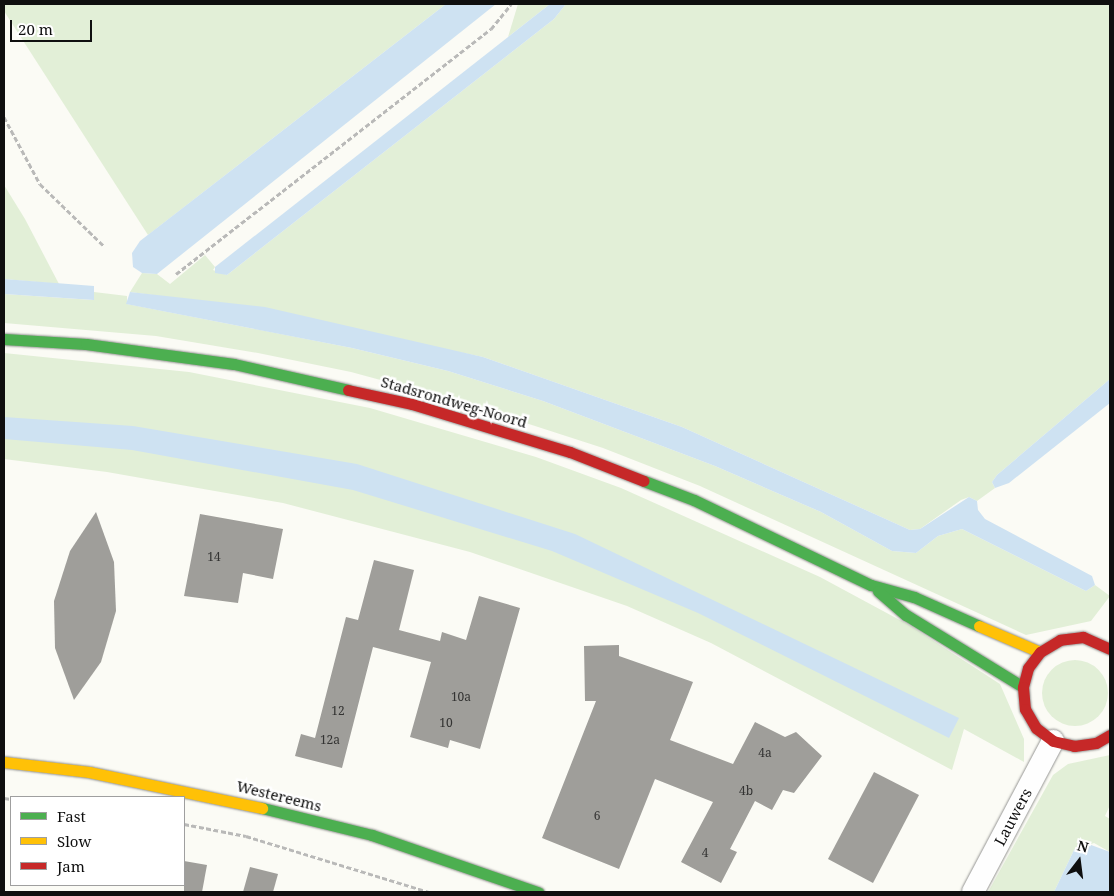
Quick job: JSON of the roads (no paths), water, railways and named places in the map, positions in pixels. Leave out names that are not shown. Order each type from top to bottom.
[{"type":"main road","name":"Stadsrondweg-Noord","points":[[4,339],[86,344],[234,364],[412,404],[570,452],[694,500],[871,585],[914,597],[1040,652]]},
{"type":"main road","name":"Stadsrondweg-Noord","points":[[871,585],[906,615],[1023,687]]},
{"type":"main road","points":[[1108,642],[1083,637],[1060,640],[1040,652],[1028,668],[1023,687],[1025,709],[1036,728],[1054,741],[1074,746],[1096,743],[1110,735]]},
{"type":"main road","name":"Westereems","points":[[4,762],[89,772],[215,796],[372,835],[538,892]]},
{"type":"street","name":"Lauwers","points":[[973,892],[1054,741]]},
{"type":"water","points":[[446,4],[496,4],[157,274],[142,273],[133,267],[132,253],[140,241]]},
{"type":"water","points":[[550,4],[566,4],[554,19],[227,275],[215,273],[215,267]]},
{"type":"water","points":[[4,279],[94,286],[94,300],[4,294]]},
{"type":"water","points":[[130,292],[265,307],[483,357],[682,427],[910,530],[920,529],[969,497],[977,501],[978,510],[985,519],[1092,576],[1095,585],[1086,591],[962,529],[938,536],[916,553],[892,551],[821,512],[715,466],[543,401],[448,371],[352,348],[126,304]]},
{"type":"water","points":[[1110,379],[1110,403],[1009,483],[995,488],[992,482],[997,475]]},
{"type":"water","points":[[4,417],[133,426],[357,464],[575,534],[959,718],[949,738],[698,613],[552,551],[353,490],[132,450],[4,439]]},
{"type":"water","points":[[1083,842],[1110,852],[1110,892],[1054,892],[1074,850]]}]
